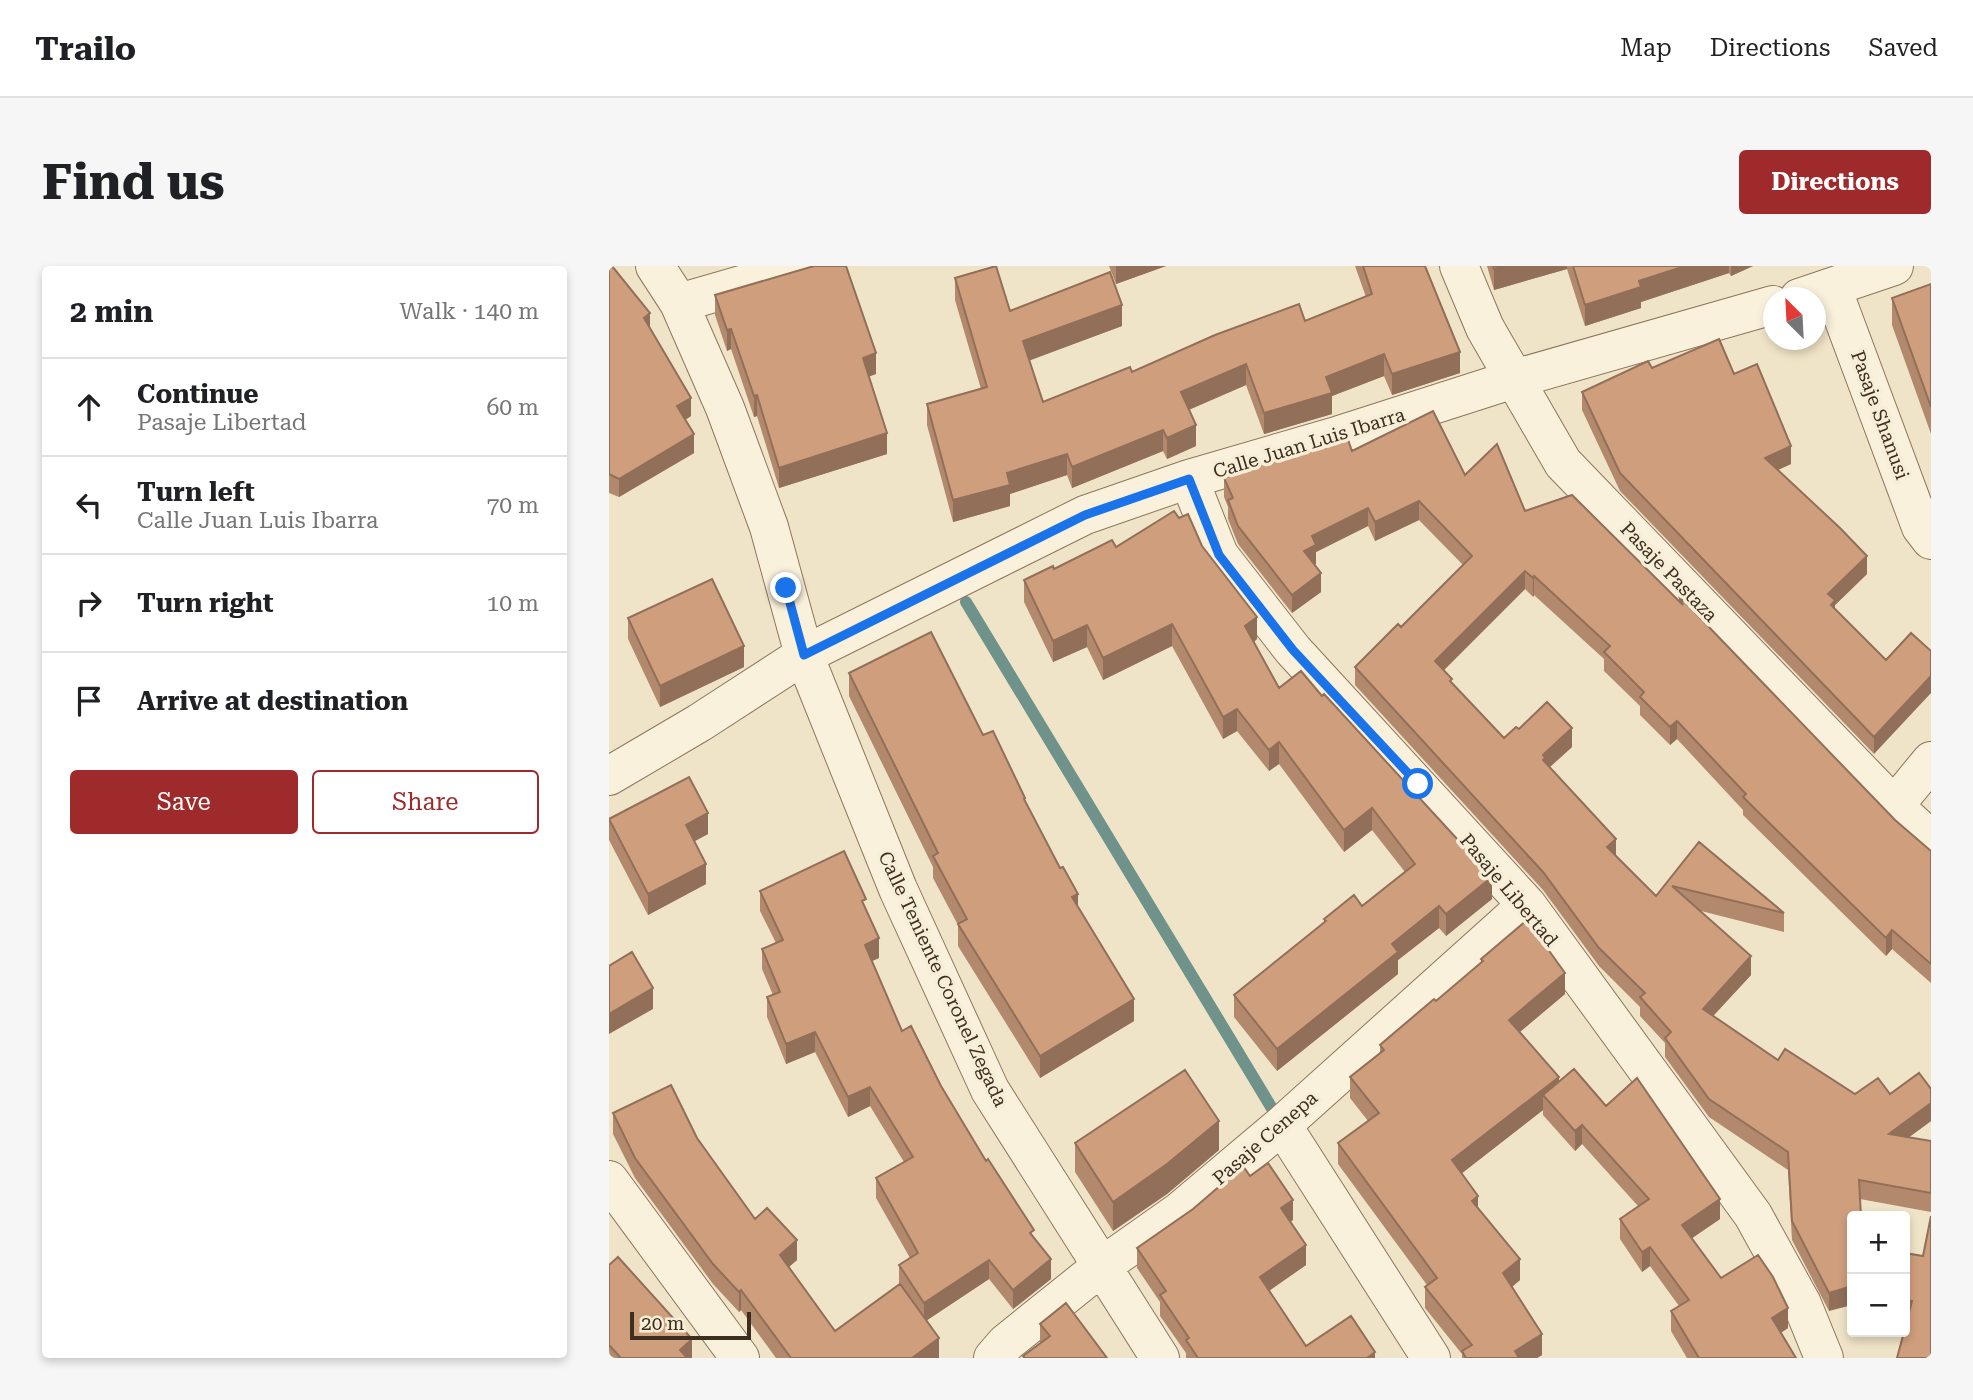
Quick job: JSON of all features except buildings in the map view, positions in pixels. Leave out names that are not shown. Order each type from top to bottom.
[{"type":"street","name":"Calle Teniente Coronel Zegada","points":[[655,266],[679,303],[725,408],[769,527],[804,655],[898,889],[991,1090],[1160,1358]]},
{"type":"street","points":[[679,303],[807,266]]},
{"type":"street","name":"Pasaje Pastaza","points":[[1459,266],[1485,328],[1563,463],[1894,806],[1931,840]]},
{"type":"street","points":[[1826,289],[1894,266]]},
{"type":"street","name":"Calle Juan Luis Ibarra","points":[[609,776],[699,723],[804,655],[1085,515],[1189,479],[1333,437],[1514,379],[1763,308]]},
{"type":"street","name":"Pasaje Shanusi","points":[[1826,317],[1921,527],[1931,540]]},
{"type":"street","name":"Pasaje Libertad","points":[[1189,479],[1219,555],[1293,650],[1527,905],[1753,1215],[1802,1304],[1824,1358]]},
{"type":"street","points":[[1894,806],[1931,761]]},
{"type":"street","name":"Pasaje Cenepa","points":[[993,1358],[1006,1343],[1102,1266],[1180,1211],[1282,1125],[1527,905]]},
{"type":"street","points":[[1282,1125],[1431,1358]]},
{"type":"street","points":[[609,1180],[740,1358]]},
{"type":"waterway","points":[[966,602],[1279,1120]]},
{"type":"route","points":[[786,588],[804,655],[1085,515],[1189,479],[1219,555],[1293,650],[1418,784]]}]
